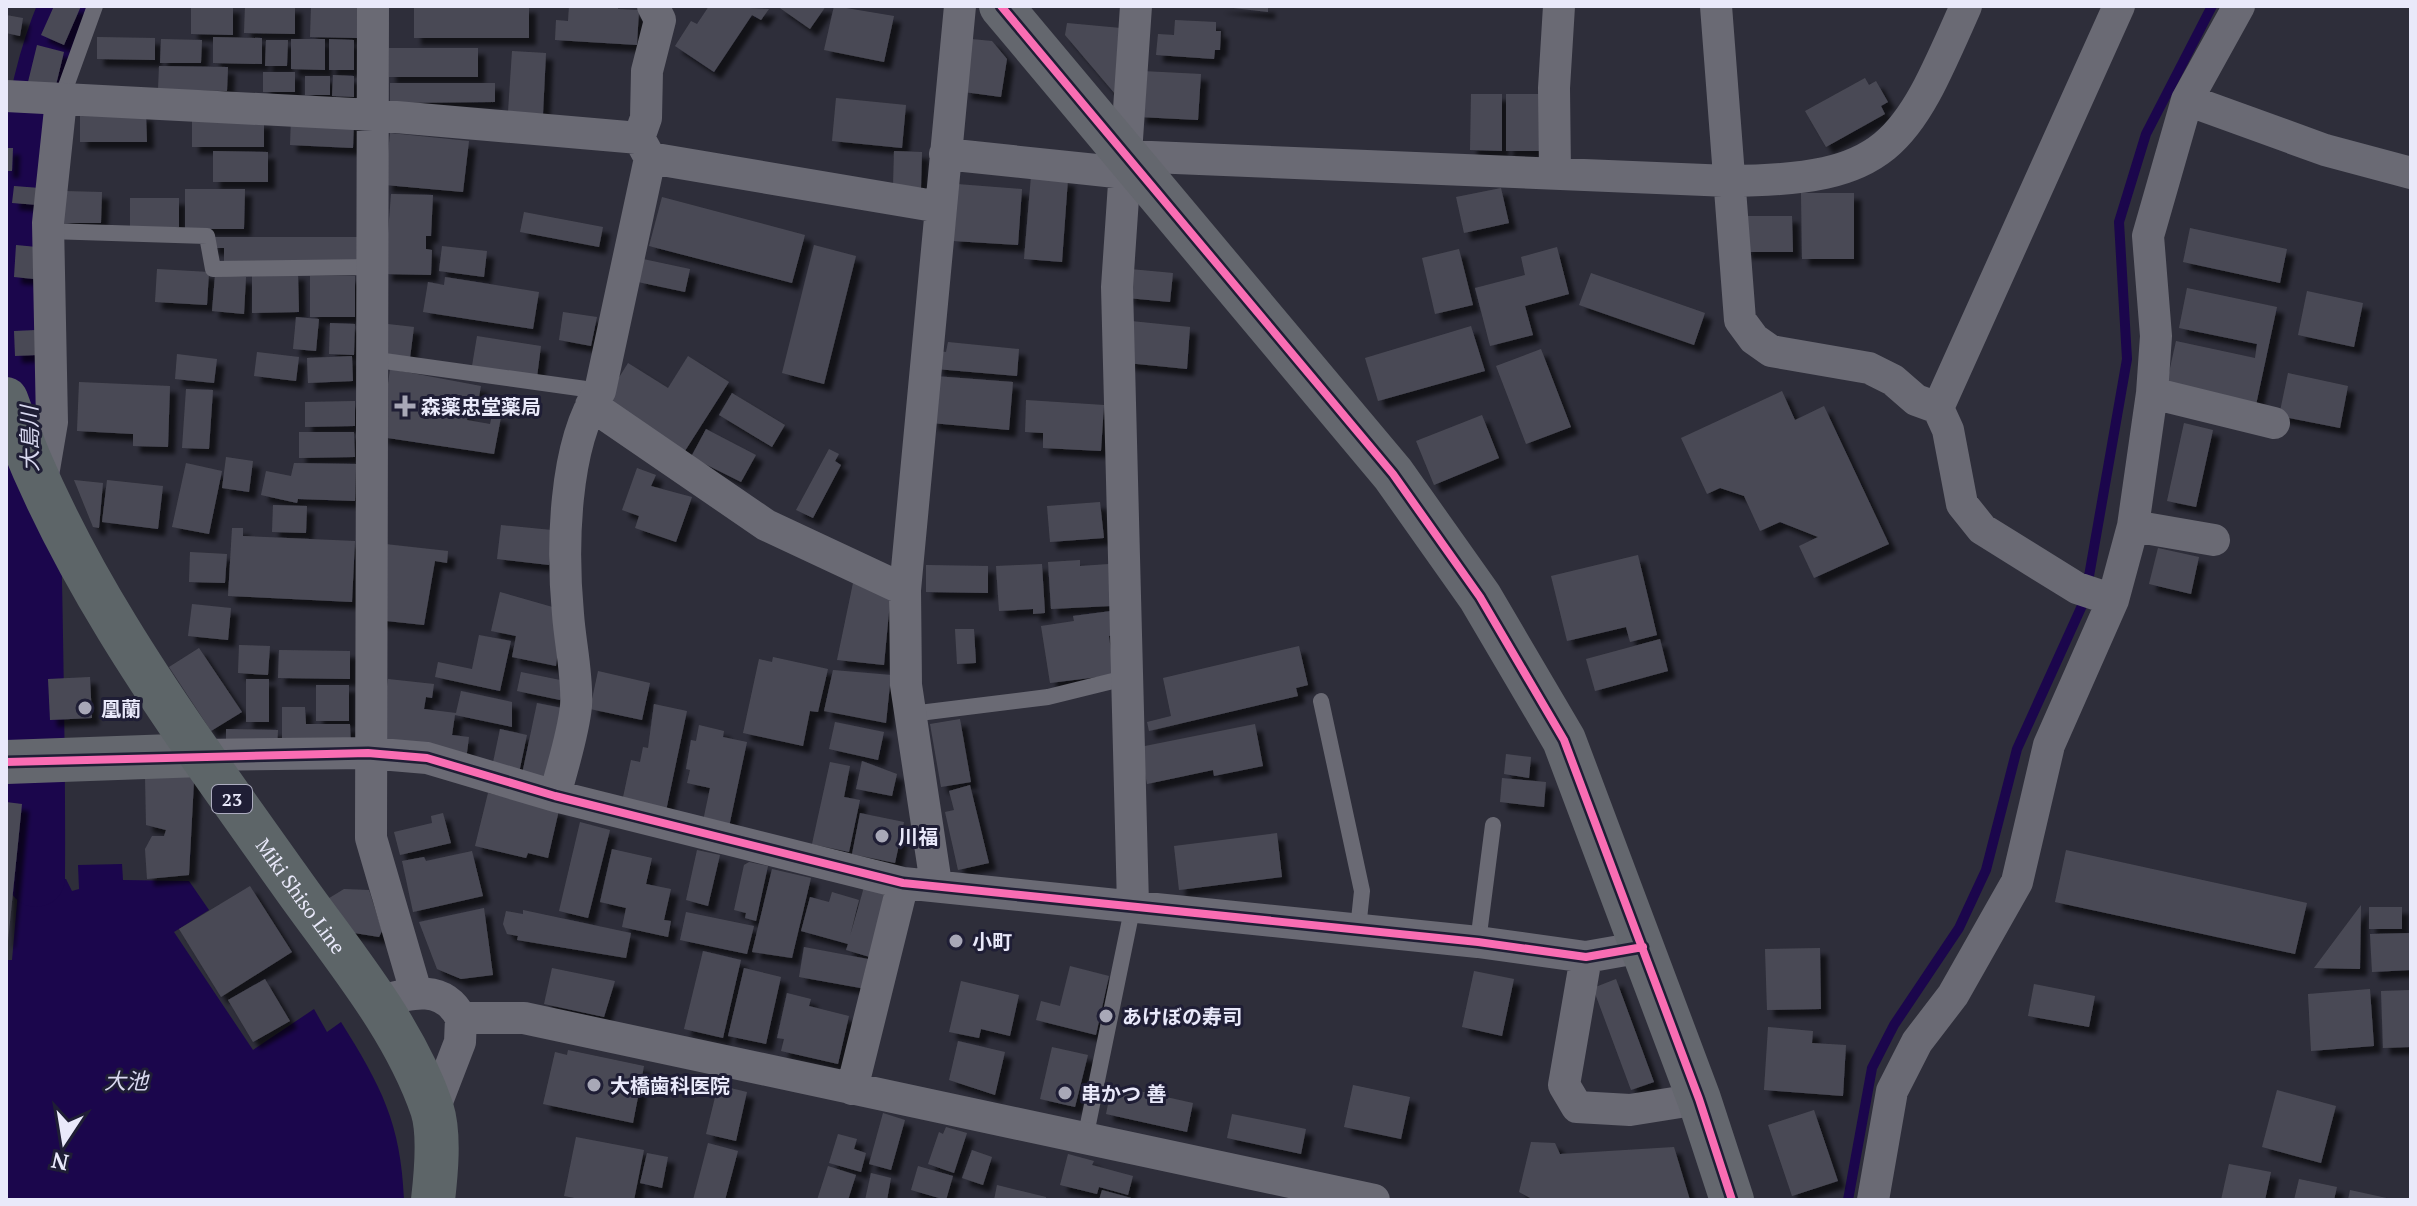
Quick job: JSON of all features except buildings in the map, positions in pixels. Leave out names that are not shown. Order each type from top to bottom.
[{"type":"main road","name":"Miki Shiso Line","points":[[6,399],[26,472],[108,612],[201,755],[396,997],[404,1049],[433,1112],[433,1200]]},
{"type":"street","points":[[373,6],[368,753],[371,838],[396,997],[431,992],[455,1006],[461,1018],[460,1042],[433,1112]]},
{"type":"street","points":[[555,796],[576,705],[566,594],[566,535],[579,441],[595,398],[644,148],[647,71],[660,20],[653,6]]},
{"type":"street","points":[[936,884],[906,685],[905,590],[960,6]]},
{"type":"street","points":[[1001,6],[1126,164],[1393,474],[1480,597],[1564,740],[1699,1099],[1732,1200]]},
{"type":"street","points":[[1133,905],[1117,287],[1136,6]]},
{"type":"street","points":[[1555,172],[1554,88],[1559,6]]},
{"type":"street","points":[[1716,6],[1740,320],[1754,339],[1771,351],[1869,368],[1893,380],[1916,400],[1938,408],[1948,430],[1962,504],[1982,529],[2096,595]]},
{"type":"street","points":[[945,154],[1126,164],[1555,172],[1729,181],[1812,178],[1838,172],[1886,146],[1922,105],[1966,6]]},
{"type":"street","points":[[1938,408],[2119,6]]},
{"type":"street","points":[[1873,1200],[1892,1091],[1917,1042],[1953,995],[2017,882],[2049,745],[2096,595],[2133,526],[2152,393],[2156,336],[2148,236],[2187,100],[2239,6]]},
{"type":"street","points":[[6,96],[373,115],[644,148],[940,207]]},
{"type":"street","points":[[26,472],[52,422],[48,231],[61,100]]},
{"type":"street","points":[[2187,100],[2325,150],[2411,173]]},
{"type":"street","points":[[2152,393],[2274,423]]},
{"type":"street","points":[[595,398],[766,525],[905,590]]},
{"type":"street","points":[[2133,526],[2214,540]]},
{"type":"street","points":[[6,762],[368,753],[427,758],[555,796],[903,883],[1478,942],[1586,957],[1643,947]]},
{"type":"street","points":[[852,1089],[903,883]]},
{"type":"street","points":[[1586,957],[1564,1085],[1577,1107],[1630,1110],[1699,1099]]},
{"type":"street","points":[[461,1018],[524,1018],[1374,1200]]},
{"type":"lane","points":[[61,100],[95,6]]},
{"type":"lane","points":[[48,231],[207,236],[213,269],[372,267]]},
{"type":"lane","points":[[370,359],[595,398]]},
{"type":"lane","points":[[911,714],[1048,697],[1125,678]]},
{"type":"lane","points":[[1321,701],[1362,891],[1358,929]]},
{"type":"lane","points":[[1478,942],[1493,825]]},
{"type":"lane","points":[[1085,1139],[1133,905]]},
{"type":"water","name":"大池","points":[[122,864],[123,880],[189,881],[209,910],[174,932],[253,1050],[314,1009],[327,1032],[341,1022],[386,1106],[399,1149],[404,1200],[6,1200],[6,960],[12,960],[19,880],[66,879],[72,891],[79,889],[78,865]]},
{"type":"waterway","name":"大島川","points":[[36,878],[25,218],[37,110],[49,58],[68,6]]},
{"type":"waterway","points":[[1848,1200],[1872,1068],[1894,1025],[1959,928],[1986,870],[2017,749],[2085,599],[2127,359],[2119,222],[2146,134],[2212,6]]},
{"type":"cycle path","points":[[1001,6],[1393,474],[1480,597],[1564,740],[1699,1099],[1732,1200]]},
{"type":"cycle path","points":[[6,762],[368,753],[427,758],[555,796],[903,883],[1478,942],[1586,957],[1643,947]]},
{"type":"place","name":"森薬忠堂薬局","points":[[405,406]]},
{"type":"place","name":"凰蘭","points":[[85,708]]},
{"type":"place","name":"川福","points":[[882,836]]},
{"type":"place","name":"小町","points":[[956,941]]},
{"type":"place","name":"あけぼの寿司","points":[[1106,1016]]},
{"type":"place","name":"大橋歯科医院","points":[[594,1085]]},
{"type":"place","name":"串かつ 善","points":[[1065,1093]]}]
